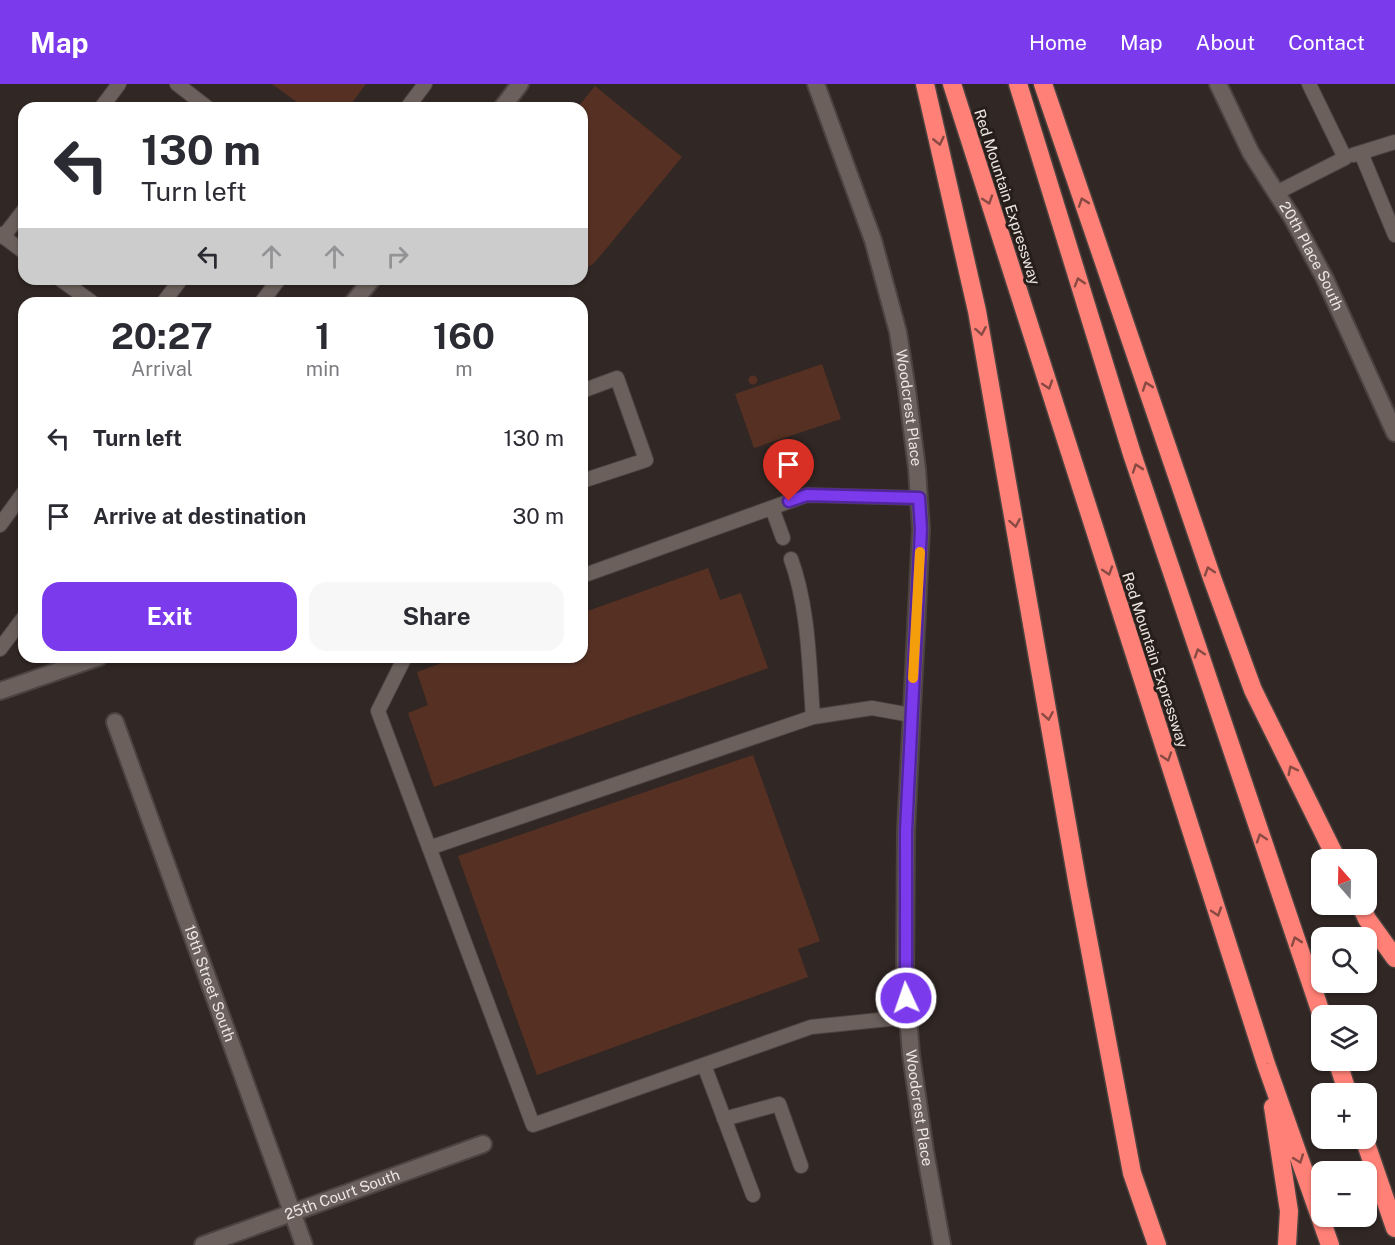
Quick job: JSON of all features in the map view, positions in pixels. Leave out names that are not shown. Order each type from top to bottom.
[{"type":"highway","points":[[926,84],[978,311],[1078,886],[1132,1173],[1157,1245]]},
{"type":"highway","name":"Red Mountain Expressway","points":[[952,84],[1266,1064],[1330,1245]]},
{"type":"highway","points":[[1018,84],[1132,454],[1318,1005]]},
{"type":"highway","points":[[1043,84],[1212,578],[1253,690],[1332,849]]},
{"type":"highway","points":[[1365,915],[1395,958]]},
{"type":"highway","points":[[1266,1064],[1289,1211],[1287,1245]]},
{"type":"highway","points":[[1368,1149],[1395,1228]]},
{"type":"street","points":[[506,102],[520,84]]},
{"type":"street","name":"Woodcrest Place","points":[[816,84],[873,240],[898,332],[919,498],[921,529],[906,843],[905,979],[911,1054],[942,1245]]},
{"type":"street","name":"20th Place South","points":[[1218,84],[1251,153],[1293,219],[1325,279],[1395,433]]},
{"type":"street","points":[[0,691],[80,663]]},
{"type":"street","name":"19th Street South","points":[[115,722],[304,1245]]},
{"type":"street","name":"25th Court South","points":[[203,1245],[483,1144]]},
{"type":"lane","points":[[106,102],[119,84]]},
{"type":"lane","points":[[177,84],[200,102]]},
{"type":"lane","points":[[412,102],[425,84]]},
{"type":"lane","points":[[1309,84],[1345,158]]},
{"type":"lane","points":[[1276,193],[1345,158],[1395,142]]},
{"type":"lane","points":[[1361,153],[1395,235]]},
{"type":"lane","points":[[18,217],[2,236],[18,248]]},
{"type":"lane","points":[[73,285],[86,297]]},
{"type":"lane","points":[[588,389],[617,378],[646,460],[588,480]]},
{"type":"lane","points":[[588,574],[807,495],[919,498]]},
{"type":"lane","points":[[0,525],[18,500]]},
{"type":"lane","points":[[772,508],[783,538]]},
{"type":"lane","points":[[791,559],[801,591],[813,717]]},
{"type":"lane","points":[[0,649],[18,624]]},
{"type":"lane","points":[[402,663],[378,711],[533,1125],[811,1027],[908,1017]]},
{"type":"lane","points":[[429,848],[813,717],[872,708],[911,715]]},
{"type":"lane","points":[[704,1065],[753,1195]]},
{"type":"lane","points":[[724,1119],[779,1104],[801,1166]]},
{"type":"building","points":[[272,84],[366,84],[352,102],[297,102]]},
{"type":"building","points":[[595,86],[682,157],[601,255],[588,267],[588,102],[582,102]]},
{"type":"building","points":[[822,364],[841,419],[754,448],[735,394]]},
{"type":"building","points":[[753,376],[757,380],[753,384],[749,380]]},
{"type":"building","points":[[708,568],[720,600],[741,593],[768,668],[434,787],[408,713],[428,705],[417,672],[442,663],[588,663],[588,611]]},
{"type":"building","points":[[753,755],[820,941],[798,949],[808,977],[537,1075],[458,856]]},
{"type":"slow traffic","points":[[913,678],[920,552]]},
{"type":"route","points":[[789,501],[807,495],[919,498],[921,529],[906,831],[906,998]]}]
